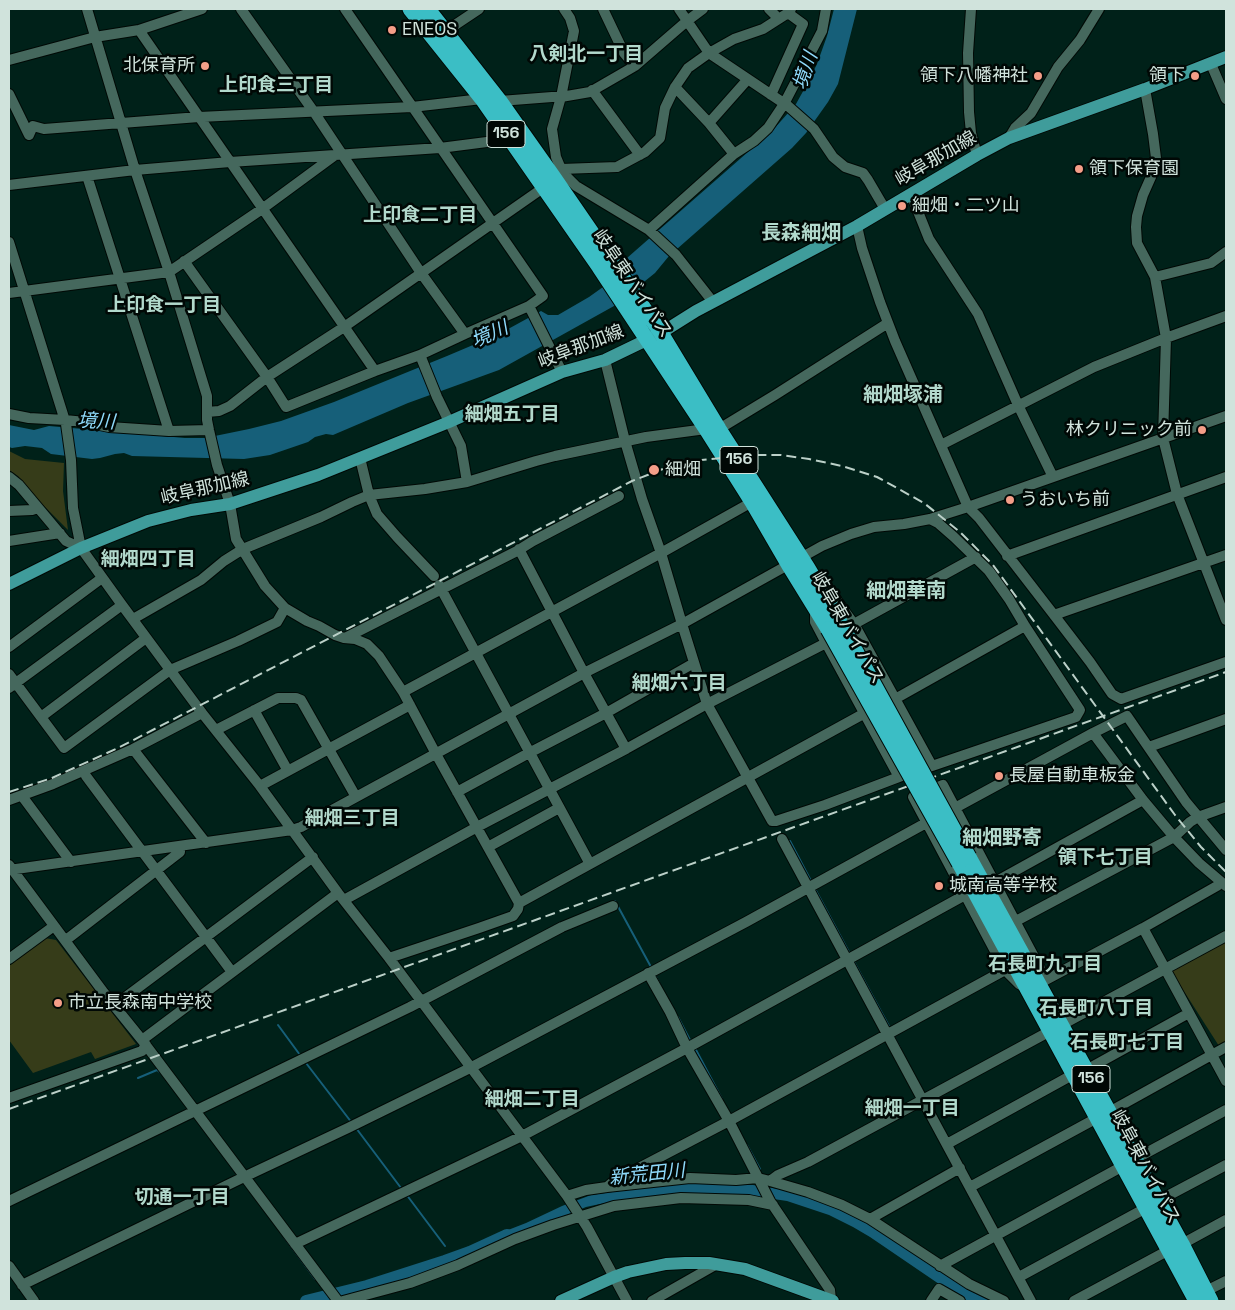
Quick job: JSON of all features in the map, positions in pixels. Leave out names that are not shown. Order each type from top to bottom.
[{"type":"highway","name":"岐阜東バイパス","points":[[410,9],[482,99],[543,188],[602,259],[630,301],[647,340],[713,429],[799,563],[1152,1204],[1175,1247],[1199,1299]]},
{"type":"highway","name":"岐阜東バイパス","points":[[428,9],[557,172],[602,259]]},
{"type":"highway","name":"岐阜東バイパス","points":[[630,301],[661,333],[752,502],[799,563],[815,607],[837,630]]},
{"type":"main road","name":"岐阜那加線","points":[[9,584],[81,548],[148,521],[192,510],[230,504],[318,476],[449,422],[562,372],[605,360],[661,333],[696,311],[857,226],[1009,138],[1145,89],[1226,57]]},
{"type":"main road","points":[[561,1301],[628,1272],[666,1264],[693,1263],[717,1264],[745,1269],[831,1301]]},
{"type":"street","points":[[87,9],[135,170],[207,396],[209,432],[217,465],[230,504],[236,539],[265,586],[286,608],[335,635],[355,639],[366,644],[379,656],[403,692],[519,903],[518,909],[513,916],[389,958]]},
{"type":"street","points":[[9,60],[95,37],[139,30],[202,9]]},
{"type":"street","points":[[241,9],[314,112],[338,155],[465,334]]},
{"type":"street","points":[[184,262],[267,377],[286,407],[420,355],[529,306],[542,296],[344,9]]},
{"type":"street","points":[[446,31],[479,9]]},
{"type":"street","points":[[557,172],[552,129],[561,97],[574,31],[570,18],[564,9]]},
{"type":"street","points":[[603,9],[624,53],[635,66]]},
{"type":"street","points":[[679,9],[709,53],[786,105],[814,129],[833,157],[845,167],[862,174],[868,180],[885,209]]},
{"type":"street","points":[[500,101],[561,97],[592,90],[635,66],[703,9]]},
{"type":"street","points":[[769,9],[779,19]]},
{"type":"street","points":[[650,231],[734,154],[754,141],[768,128],[786,105],[822,31],[826,9]]},
{"type":"street","points":[[971,9],[968,53],[969,112],[971,133],[977,155]]},
{"type":"street","points":[[1009,138],[1015,128],[1031,113],[1058,66],[1080,40],[1099,9]]},
{"type":"street","points":[[557,172],[618,167],[640,155],[660,138],[665,108],[675,87],[688,68],[734,39],[763,29],[790,11],[803,24],[771,95]]},
{"type":"street","points":[[139,30],[375,372]]},
{"type":"street","points":[[1211,64],[1226,99]]},
{"type":"street","points":[[709,123],[748,79]]},
{"type":"street","points":[[675,87],[709,123],[734,154]]},
{"type":"street","points":[[1145,89],[1156,158],[1151,177],[1143,195],[1136,227],[1137,243],[1155,278],[1166,338],[1164,438],[1177,494],[1225,615]]},
{"type":"street","points":[[592,90],[640,155]]},
{"type":"street","points":[[9,94],[29,135],[33,126],[44,129],[199,117],[412,106],[482,99]]},
{"type":"street","points":[[9,185],[135,170],[440,148],[510,139]]},
{"type":"street","points":[[9,293],[169,272],[338,155]]},
{"type":"street","points":[[557,172],[568,178],[576,186],[650,231],[676,255],[713,302]]},
{"type":"street","points":[[87,176],[168,431]]},
{"type":"street","points":[[207,412],[218,411],[230,406],[267,377],[344,327],[543,188]]},
{"type":"street","points":[[911,194],[929,239],[978,314],[1018,405],[1053,477]]},
{"type":"street","points":[[857,226],[862,248],[888,323],[968,507],[979,518],[1054,615],[1112,694],[1120,699],[1226,662]]},
{"type":"street","points":[[9,242],[65,422],[71,460],[73,508],[81,548],[202,713],[260,786],[580,1214],[627,1301]]},
{"type":"street","points":[[1155,278],[1211,263],[1226,252]]},
{"type":"street","points":[[529,306],[562,372]]},
{"type":"street","points":[[940,445],[1094,367],[1226,316]]},
{"type":"street","points":[[133,620],[201,580],[242,549],[369,495],[467,482],[536,460],[625,441],[713,429],[775,396],[888,323]]},
{"type":"street","points":[[420,355],[437,397],[461,446],[467,482]]},
{"type":"street","points":[[605,360],[625,441],[642,499],[661,553],[707,704],[772,821],[825,805],[1076,717],[1080,710],[1025,626],[1010,599],[989,571],[954,537],[930,519]]},
{"type":"street","points":[[9,414],[109,427],[209,432]]},
{"type":"street","points":[[10,870],[180,847],[301,827],[584,674],[799,563],[822,546],[874,527],[930,519],[968,507],[1226,416]]},
{"type":"street","points":[[360,458],[369,495],[377,514],[438,583],[590,864]]},
{"type":"street","points":[[9,477],[19,485],[66,541],[81,548]]},
{"type":"street","points":[[1007,556],[1226,477]]},
{"type":"street","points":[[344,638],[438,583],[519,549],[620,496]]},
{"type":"street","points":[[403,692],[752,502]]},
{"type":"street","points":[[9,510],[32,510],[38,508]]},
{"type":"street","points":[[9,540],[60,534]]},
{"type":"street","points":[[519,549],[584,674],[626,749]]},
{"type":"street","points":[[1054,615],[1226,555]]},
{"type":"street","points":[[9,1098],[142,1051],[144,1043],[232,972],[341,896],[626,749],[837,630],[976,557]]},
{"type":"street","points":[[9,647],[102,578]]},
{"type":"street","points":[[12,686],[122,605]]},
{"type":"street","points":[[9,674],[12,686],[41,717],[64,748],[170,670],[277,622],[286,608]]},
{"type":"street","points":[[895,699],[1025,626]]},
{"type":"street","points":[[837,630],[895,699],[932,766]]},
{"type":"street","points":[[837,630],[865,713],[899,778]]},
{"type":"street","points":[[41,717],[146,638]]},
{"type":"street","points":[[457,792],[529,752],[606,713],[694,663]]},
{"type":"street","points":[[216,730],[278,698],[296,698],[301,700],[356,797]]},
{"type":"street","points":[[260,786],[410,705]]},
{"type":"street","points":[[254,710],[288,771]]},
{"type":"street","points":[[9,800],[133,750],[202,713]]},
{"type":"street","points":[[519,903],[865,713]]},
{"type":"street","points":[[955,808],[1127,716],[1186,802],[1226,850]]},
{"type":"street","points":[[1149,748],[1226,719]]},
{"type":"street","points":[[1093,733],[1143,800],[1174,837],[1224,884]]},
{"type":"street","points":[[133,750],[206,843]]},
{"type":"street","points":[[84,771],[232,972]]},
{"type":"street","points":[[1033,987],[1040,968],[943,785],[913,797],[1005,970],[1019,984],[1033,987],[1217,886],[1224,884]]},
{"type":"street","points":[[22,796],[71,862]]},
{"type":"street","points":[[995,882],[1143,800]]},
{"type":"street","points":[[1016,921],[1174,837],[1198,817],[1226,806]]},
{"type":"street","points":[[488,847],[559,808]]},
{"type":"street","points":[[22,1284],[470,1068],[746,922],[926,823]]},
{"type":"street","points":[[782,839],[1031,1301]]},
{"type":"street","points":[[66,940],[180,852],[180,847]]},
{"type":"street","points":[[115,1005],[313,857]]},
{"type":"street","points":[[10,870],[66,940],[104,993],[339,1301],[410,1283],[580,1214],[614,1206],[681,1198],[717,1198],[772,1203]]},
{"type":"street","points":[[295,1244],[522,1136],[688,1048],[965,895]]},
{"type":"street","points":[[9,1201],[420,1001],[562,926],[613,906]]},
{"type":"street","points":[[9,959],[54,926]]},
{"type":"street","points":[[1143,928],[1226,1081]]},
{"type":"street","points":[[763,1181],[808,1162],[1226,936]]},
{"type":"street","points":[[607,1187],[614,1181],[1005,970]]},
{"type":"street","points":[[648,973],[763,1181],[772,1203],[830,1290],[831,1301]]},
{"type":"street","points":[[947,1144],[1189,1013]]},
{"type":"street","points":[[970,1187],[1226,1048]]},
{"type":"street","points":[[940,1266],[1226,1110]]},
{"type":"street","points":[[1018,1277],[1226,1165]]},
{"type":"street","points":[[870,1219],[960,1168]]},
{"type":"street","points":[[568,1198],[586,1190],[690,1178],[763,1181],[808,1192],[842,1205],[870,1219],[969,1284],[1004,1301]]},
{"type":"street","points":[[1074,1301],[1226,1220]]},
{"type":"street","points":[[652,1301],[717,1264]]},
{"type":"street","points":[[9,1266],[34,1301]]},
{"type":"street","points":[[1199,1299],[1226,1281]]},
{"type":"street","points":[[931,1301],[939,1289],[960,1301]]},
{"type":"green space","points":[[9,451],[25,459],[64,463],[63,491],[68,530],[18,476],[9,470]]},
{"type":"green space","name":"市立長森南中学校","points":[[45,938],[56,940],[136,1044],[95,1059],[91,1052],[33,1073],[9,1040],[9,966]]},
{"type":"green space","points":[[1226,942],[1226,1042],[1219,1046],[1171,971]]},
{"type":"water","points":[[834,9],[857,9],[838,84],[806,133],[792,148],[669,256],[655,273],[614,306],[499,370],[408,403],[333,435],[326,434],[315,437],[308,442],[270,455],[244,459],[132,456],[124,453],[92,459],[51,454],[42,448],[9,447],[9,425],[34,430],[49,426],[185,438],[205,438],[249,429],[281,421],[334,402],[499,334],[541,311],[548,315],[558,315],[603,287],[627,258],[773,130],[796,104],[807,84],[817,64]]},
{"type":"water","points":[[689,1183],[753,1185],[779,1189],[826,1202],[865,1221],[947,1276],[994,1301],[966,1300],[870,1237],[829,1215],[787,1201],[760,1197],[738,1195],[665,1195],[600,1204],[586,1207],[494,1245],[490,1237],[591,1195]]},
{"type":"waterway","points":[[790,841],[811,881]]},
{"type":"waterway","points":[[814,887],[850,954]]},
{"type":"waterway","points":[[615,901],[651,967]]},
{"type":"waterway","points":[[853,960],[890,1028]]},
{"type":"waterway","points":[[654,973],[661,987]]},
{"type":"waterway","points":[[678,1017],[691,1042]]},
{"type":"waterway","points":[[278,1025],[300,1055]]},
{"type":"waterway","points":[[893,1035],[900,1048]]},
{"type":"waterway","points":[[695,1048],[722,1099]]},
{"type":"waterway","points":[[306,1063],[352,1123]]},
{"type":"waterway","points":[[138,1078],[157,1070],[161,1073]]},
{"type":"waterway","points":[[356,1128],[401,1188]]},
{"type":"waterway","points":[[747,1145],[760,1169]]},
{"type":"waterway","points":[[406,1194],[445,1246]]},
{"type":"waterway","name":"新荒田川","points":[[306,1301],[367,1286],[445,1261],[507,1235]]},
{"type":"waterway","points":[[284,1237],[315,1279]]},
{"type":"railway","points":[[9,792],[52,778],[118,748],[632,481],[668,467],[691,461],[752,455],[781,455],[842,466],[877,477],[924,503],[960,532],[993,565],[1175,815],[1201,847],[1226,872]]},
{"type":"railway","points":[[9,1109],[1226,672]]},
{"type":"place","name":"ENEOS","points":[[392,30]]},
{"type":"place","name":"北保育所","points":[[205,66]]},
{"type":"place","name":"領下八幡神社","points":[[1038,76]]},
{"type":"place","name":"領下","points":[[1195,76]]},
{"type":"place","name":"領下保育園","points":[[1079,169]]},
{"type":"place","name":"細畑・二ツ山","points":[[902,206]]},
{"type":"place","name":"林クリニック前","points":[[1202,430]]},
{"type":"place","name":"細畑","points":[[654,470]]},
{"type":"place","name":"うおいち前","points":[[1010,500]]},
{"type":"place","name":"長屋自動車板金","points":[[999,776]]},
{"type":"place","name":"城南高等学校","points":[[939,886]]},
{"type":"place","name":"市立長森南中学校","points":[[58,1003]]},
{"type":"district","name":"八剣北一丁目","points":[[586,55]]},
{"type":"district","name":"上印食三丁目","points":[[276,86]]},
{"type":"district","name":"上印食二丁目","points":[[420,216]]},
{"type":"district","name":"長森細畑","points":[[801,234]]},
{"type":"district","name":"上印食一丁目","points":[[164,306]]},
{"type":"district","name":"細畑塚浦","points":[[903,396]]},
{"type":"district","name":"細畑五丁目","points":[[512,415]]},
{"type":"district","name":"細畑四丁目","points":[[148,560]]},
{"type":"district","name":"細畑華南","points":[[906,592]]},
{"type":"district","name":"細畑六丁目","points":[[679,684]]},
{"type":"district","name":"細畑三丁目","points":[[352,819]]},
{"type":"district","name":"細畑野寄","points":[[1002,839]]},
{"type":"district","name":"領下七丁目","points":[[1105,858]]},
{"type":"district","name":"石長町九丁目","points":[[1045,965]]},
{"type":"district","name":"石長町八丁目","points":[[1096,1009]]},
{"type":"district","name":"石長町七丁目","points":[[1127,1043]]},
{"type":"district","name":"細畑二丁目","points":[[532,1100]]},
{"type":"district","name":"細畑一丁目","points":[[912,1109]]},
{"type":"district","name":"切通一丁目","points":[[182,1198]]},
{"type":"water label","name":"境川","points":[[806,71]]},
{"type":"water label","name":"境川","points":[[490,335]]},
{"type":"water label","name":"境川","points":[[96,422]]}]
